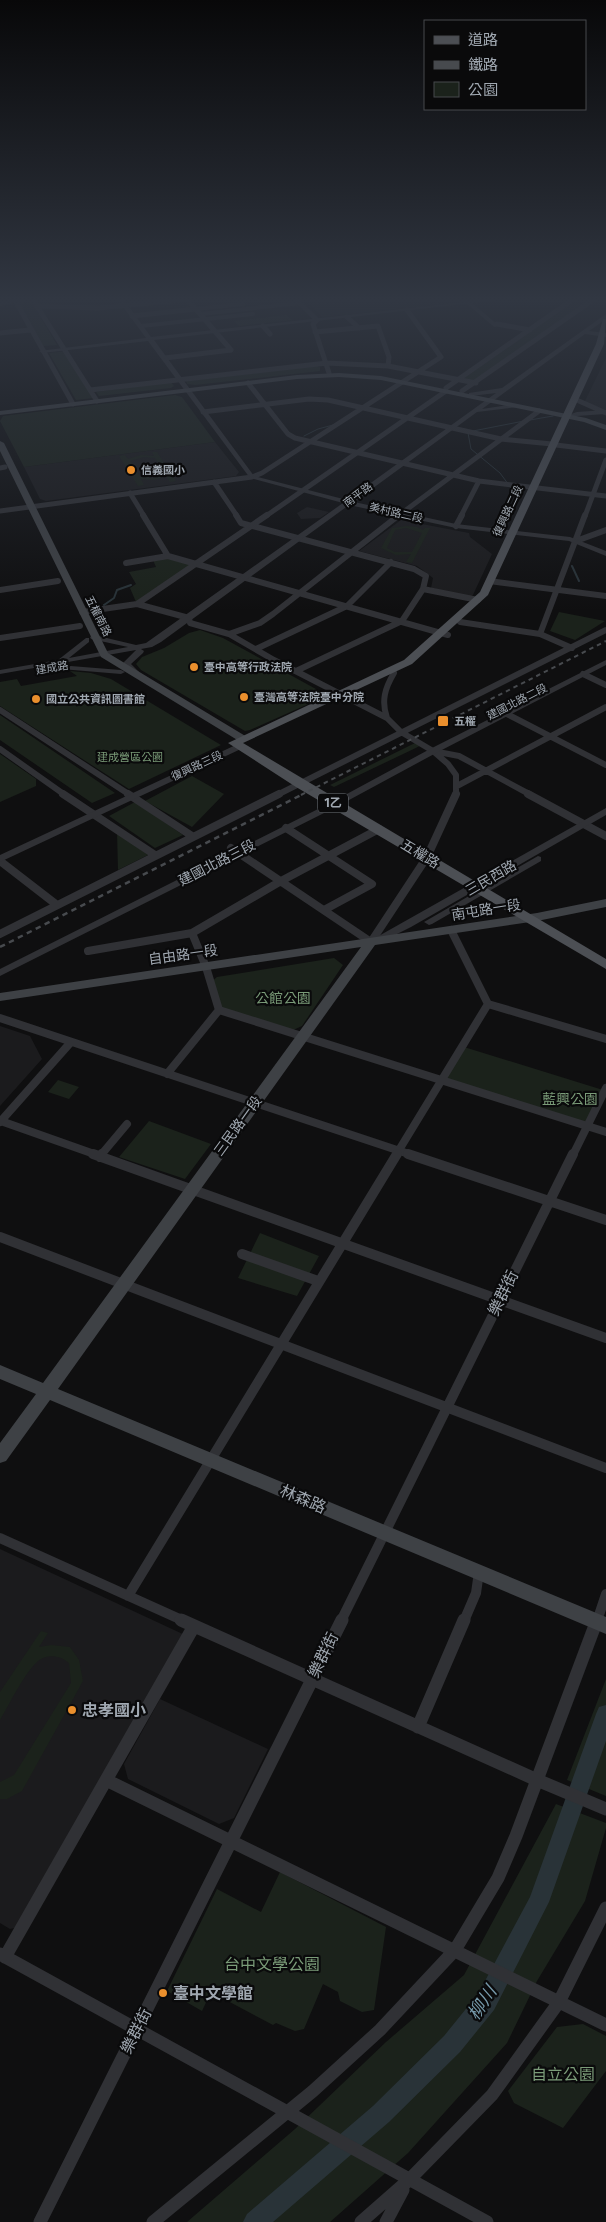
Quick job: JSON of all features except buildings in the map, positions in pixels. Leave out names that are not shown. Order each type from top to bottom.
[{"type":"main road","points":[[0,412],[67,404]]},
{"type":"main road","points":[[508,404],[569,416]]},
{"type":"main road","name":"復興路二段","points":[[389,673],[408,662],[444,635],[489,597],[493,581],[574,404]]},
{"type":"main road","name":"復興路二段","points":[[569,416],[577,404]]},
{"type":"main road","points":[[518,406],[586,420],[606,427]]},
{"type":"main road","name":"五權南路","points":[[0,443],[3,467],[27,507],[58,581],[80,626],[102,657],[120,672],[242,742]]},
{"type":"main road","name":"五權南路","points":[[2,455],[82,612],[90,638]]},
{"type":"main road","name":"復興路二段","points":[[444,635],[478,600],[493,581]]},
{"type":"main road","name":"五權南路","points":[[102,657],[136,674],[242,742]]},
{"type":"main road","name":"復興路三段","points":[[242,742],[389,673]]},
{"type":"main road","name":"五權路","points":[[242,742],[304,782],[428,853],[606,965]]},
{"type":"main road","name":"五權路","points":[[335,800],[379,830],[428,853]]},
{"type":"main road","name":"南屯路一段","points":[[371,942],[533,918],[606,903]]},
{"type":"main road","name":"五權路","points":[[533,918],[606,957]]},
{"type":"main road","name":"自由路一段","points":[[0,997],[371,942]]},
{"type":"main road","name":"三民路一段","points":[[0,1456],[371,942]]},
{"type":"main road","name":"林森路","points":[[0,1372],[602,1624]]},
{"type":"street","points":[[197,404],[252,477],[272,467],[369,404]]},
{"type":"street","points":[[203,412],[266,404],[288,434],[310,441],[479,481],[606,496]]},
{"type":"street","points":[[344,404],[501,439],[606,451]]},
{"type":"street","points":[[82,612],[137,604],[427,404]]},
{"type":"street","points":[[474,404],[476,411],[518,406]]},
{"type":"street","name":"南平路","points":[[189,621],[242,578],[301,539],[487,404]]},
{"type":"street","points":[[586,404],[606,412]]},
{"type":"street","points":[[229,634],[260,622],[299,594],[402,513],[539,411]]},
{"type":"street","points":[[569,416],[606,412]]},
{"type":"street","points":[[540,634],[606,460]]},
{"type":"street","name":"美村路二段","points":[[0,511],[252,477],[352,502],[457,525],[576,541],[606,554]]},
{"type":"street","points":[[457,525],[479,481]]},
{"type":"street","points":[[214,482],[241,523],[391,562],[414,569],[426,576],[424,589],[402,621],[296,671]]},
{"type":"street","points":[[130,494],[168,556]]},
{"type":"street","points":[[576,541],[606,530]]},
{"type":"street","name":"南平路","points":[[102,657],[140,649],[158,640],[250,580],[301,539]]},
{"type":"street","points":[[126,563],[168,556],[299,594],[402,621],[444,635]]},
{"type":"street","points":[[256,649],[347,606],[391,562]]},
{"type":"street","points":[[0,590],[58,581]]},
{"type":"street","points":[[493,581],[606,596]]},
{"type":"street","points":[[424,589],[478,600]]},
{"type":"street","points":[[137,604],[229,634],[387,718],[401,732],[430,749],[448,764],[456,775],[457,786],[606,707]]},
{"type":"street","points":[[460,622],[540,634],[572,648]]},
{"type":"street","points":[[0,638],[80,626]]},
{"type":"street","points":[[0,934],[192,836],[304,782],[606,630]]},
{"type":"street","points":[[61,664],[90,638],[140,649],[126,664],[136,674]]},
{"type":"street","name":"建國北路二段","points":[[430,749],[606,656]]},
{"type":"street","name":"建成路","points":[[0,674],[102,657]]},
{"type":"street","name":"建國北路二段","points":[[430,749],[507,714],[606,662]]},
{"type":"street","points":[[61,664],[120,672]]},
{"type":"street","points":[[387,718],[382,703],[389,673]]},
{"type":"street","points":[[583,674],[606,685]]},
{"type":"street","points":[[0,710],[192,836]]},
{"type":"street","points":[[507,714],[606,765]]},
{"type":"street","name":"復興路三段","points":[[0,854],[93,813],[242,742]]},
{"type":"street","points":[[0,749],[155,856]]},
{"type":"street","points":[[430,749],[459,756],[606,836]]},
{"type":"street","name":"建國北路三段","points":[[0,973],[234,850],[286,828],[430,749]]},
{"type":"street","name":"三民路一段","points":[[371,942],[428,853],[456,796],[457,786]]},
{"type":"street","name":"建國北路三段","points":[[0,966],[335,800]]},
{"type":"street","name":"三民西路","points":[[587,826],[606,811]]},
{"type":"street","name":"復興路三段","points":[[0,860],[93,813]]},
{"type":"street","name":"三民西路","points":[[371,942],[418,928],[482,887],[587,826],[606,818]]},
{"type":"street","points":[[286,828],[372,884],[324,910]]},
{"type":"street","points":[[88,951],[192,933],[200,926],[281,881],[379,830]]},
{"type":"street","points":[[234,850],[371,942]]},
{"type":"street","points":[[0,860],[57,904]]},
{"type":"street","points":[[451,930],[488,1004],[606,1039]]},
{"type":"street","points":[[192,933],[192,939],[206,967],[219,1010]]},
{"type":"street","points":[[128,1596],[209,1459],[488,1004]]},
{"type":"street","points":[[219,1010],[606,1132]]},
{"type":"street","points":[[167,1074],[219,1010]]},
{"type":"street","points":[[0,1018],[606,1220]]},
{"type":"street","points":[[71,1042],[0,1122],[606,1338]]},
{"type":"street","name":"樂群街","points":[[40,2222],[232,1841],[606,1088]]},
{"type":"street","points":[[100,1158],[127,1124]]},
{"type":"street","points":[[0,1237],[606,1468]]},
{"type":"street","points":[[242,1254],[318,1282]]},
{"type":"street","points":[[0,1538],[418,1727],[564,1792],[606,1808]]},
{"type":"street","points":[[418,1727],[476,1592],[480,1572]]},
{"type":"street","points":[[153,2222],[288,2111],[380,2030],[455,1950],[498,1878],[602,1624],[606,1594]]},
{"type":"street","points":[[194,1626],[3,1956],[487,2222]]},
{"type":"street","points":[[106,1780],[606,2025]]},
{"type":"street","points":[[361,2222],[410,2179],[492,2095],[534,2039],[558,2002],[606,1908]]},
{"type":"street","points":[[386,2222],[394,2203],[410,2179]]},
{"type":"shaded area","points":[[586,404],[606,404],[606,410]]},
{"type":"shaded area","name":"信義國小","points":[[215,442],[239,472],[236,476],[46,501],[40,499],[24,467]]},
{"type":"shaded area","points":[[307,507],[329,512],[320,518],[301,519],[297,513]]},
{"type":"shaded area","points":[[401,520],[469,533],[470,537],[492,554],[473,595],[470,597],[431,588],[433,578],[417,566],[359,551]]},
{"type":"shaded area","points":[[0,1026],[30,1036],[42,1059],[0,1106]]},
{"type":"shaded area","name":"忠孝國小","points":[[0,1549],[187,1636],[23,1926],[10,1929],[0,1923]]},
{"type":"shaded area","points":[[160,1699],[268,1749],[234,1818],[219,1824],[128,1779],[124,1764]]},
{"type":"green space","points":[[104,404],[187,404],[215,442],[24,467],[0,421],[3,416]]},
{"type":"green space","points":[[152,452],[157,452],[176,481],[170,482],[166,476],[155,480],[141,479],[144,485],[138,486],[119,456],[125,455],[128,459],[141,455],[154,456]],"holes":[[[144,457],[155,458],[165,474],[152,478],[140,476],[130,461]]]},
{"type":"green space","points":[[407,526],[423,530],[430,528],[412,563],[406,562],[411,554],[396,555],[381,548],[392,528]],"holes":[[[406,528],[422,533],[412,552],[395,552],[387,548],[395,530]]]},
{"type":"green space","points":[[165,557],[194,565],[136,602],[130,588],[136,584],[129,572],[156,567],[153,560]]},
{"type":"green space","points":[[559,612],[605,621],[575,640],[550,631]]},
{"type":"green space","points":[[200,630],[223,638],[325,694],[324,697],[245,731],[141,670],[136,664],[142,657],[164,648],[189,633]]},
{"type":"green space","name":"建成營區公園","points":[[70,671],[91,673],[111,679],[221,745],[129,789],[0,706],[0,682],[17,679],[21,686],[77,676]]},
{"type":"green space","points":[[0,715],[115,793],[92,803],[0,740]]},
{"type":"green space","points":[[417,742],[422,745],[334,787],[330,785]]},
{"type":"green space","points":[[0,754],[36,779],[36,786],[0,802]]},
{"type":"green space","points":[[192,776],[224,794],[192,827],[145,801]]},
{"type":"green space","points":[[135,802],[183,835],[155,848],[109,816]]},
{"type":"green space","points":[[117,832],[148,855],[118,870]]},
{"type":"green space","name":"公館公園","points":[[334,958],[343,965],[302,1026],[291,1031],[222,1011],[211,982],[217,977]]},
{"type":"green space","name":"藍興公園","points":[[464,1047],[603,1090],[585,1124],[445,1079]]},
{"type":"green space","points":[[58,1080],[79,1087],[69,1099],[48,1092]]},
{"type":"green space","points":[[149,1121],[211,1144],[185,1179],[119,1157]]},
{"type":"green space","points":[[260,1233],[319,1256],[297,1296],[238,1278]]},
{"type":"green space","points":[[41,1631],[48,1633],[39,1647],[51,1645],[70,1647],[79,1660],[83,1681],[22,1791],[7,1799],[0,1799],[0,1782],[14,1775],[71,1683],[69,1663],[57,1657],[43,1658],[31,1668],[0,1720],[0,1692]]},
{"type":"green space","points":[[606,1679],[606,1796],[567,1780]]},
{"type":"green space","points":[[556,1804],[606,1823],[606,1828],[585,1901],[537,1981],[507,2043],[408,2153],[330,2222],[187,2222],[295,2129],[386,2042],[464,1975]]},
{"type":"green space","name":"台中文學公園","points":[[280,1872],[386,1927],[374,2010],[362,2012],[340,2001],[338,1992],[323,1984],[304,2029],[295,2031],[276,2023],[273,2025],[211,1992],[202,2011],[167,1991],[217,1889],[261,1912]]},
{"type":"green space","name":"自立公園","points":[[583,2024],[606,2036],[606,2071],[563,2128],[514,2103],[508,2091],[557,2027]]},
{"type":"waterway","points":[[530,420],[553,416]]},
{"type":"waterway","points":[[473,431],[524,421]]},
{"type":"waterway","points":[[304,436],[318,429],[333,425]]},
{"type":"waterway","points":[[468,433],[471,449],[500,473],[517,496]]},
{"type":"waterway","points":[[572,566],[579,581]]},
{"type":"waterway","points":[[104,605],[114,598],[117,590],[131,585]]},
{"type":"waterway","name":"柳川","points":[[255,2222],[381,2114],[452,2044],[486,2002],[539,1902],[606,1714]]},
{"type":"railway","points":[[301,795],[606,641]]},
{"type":"railway","points":[[0,947],[303,794]]},
{"type":"place","name":"信義國小","points":[[131,470]]},
{"type":"place","name":"臺中高等行政法院","points":[[194,667]]},
{"type":"place","name":"臺灣高等法院臺中分院","points":[[244,697]]},
{"type":"place","name":"國立公共資訊圖書館","points":[[36,699]]},
{"type":"place","name":"五權","points":[[443,721]]},
{"type":"place","name":"忠孝國小","points":[[72,1710]]},
{"type":"place","name":"臺中文學館","points":[[163,1993]]}]
